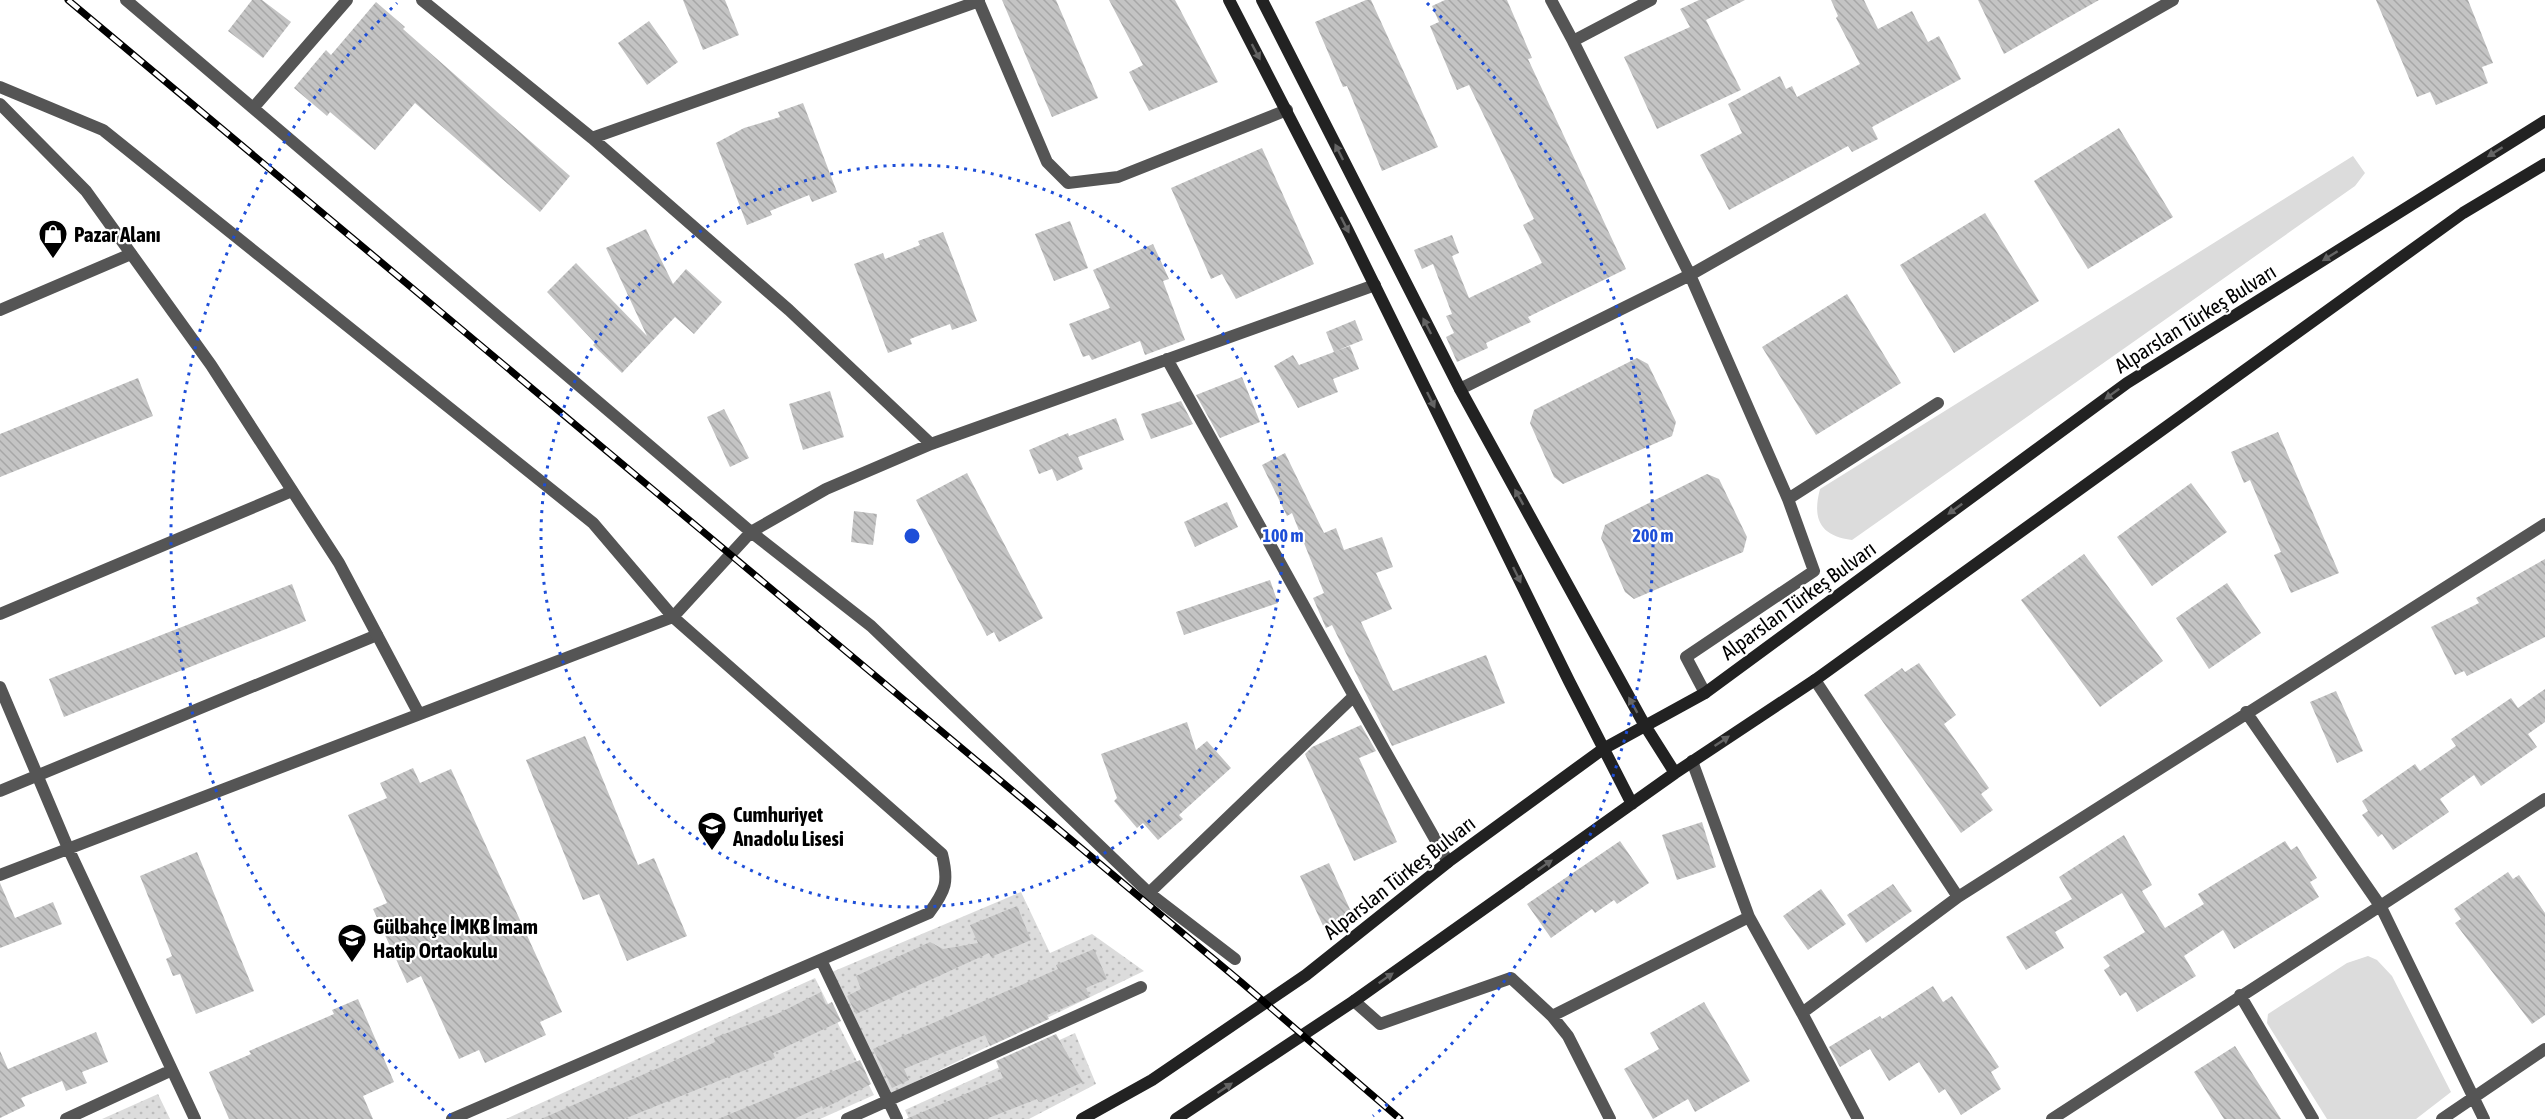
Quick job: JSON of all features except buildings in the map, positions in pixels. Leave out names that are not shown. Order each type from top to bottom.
[{"type":"main road","points":[[1228,0],[1287,110],[1375,285],[1632,804]]},
{"type":"main road","points":[[1262,0],[1460,389],[1644,724],[1675,773]]},
{"type":"main road","name":"Alparslan Türkeş Bulvarı","points":[[1082,1119],[1152,1080],[1306,975],[1448,862],[1603,749],[1644,724],[1705,693],[2127,383],[2545,121]]},
{"type":"main road","points":[[1176,1119],[1354,1001],[1692,761],[1815,680],[2463,213],[2545,164]]},
{"type":"street","points":[[126,0],[750,532],[871,626],[1149,894],[1235,959]]},
{"type":"street","points":[[254,107],[347,0]]},
{"type":"street","points":[[422,0],[591,138],[789,310],[931,444]]},
{"type":"street","points":[[591,138],[978,0],[1047,162],[1068,183],[1118,177],[1287,110]]},
{"type":"street","points":[[1551,0],[1689,275],[1788,499],[1814,571],[1686,657],[1705,693]]},
{"type":"street","points":[[1573,41],[1651,0]]},
{"type":"street","points":[[1460,389],[1689,275],[2173,0]]},
{"type":"street","points":[[0,87],[103,130],[593,523],[673,617],[929,840],[942,854],[947,874],[944,893],[929,913],[452,1119]]},
{"type":"street","points":[[0,104],[86,191],[211,365],[339,563],[418,714]]},
{"type":"street","points":[[0,310],[131,254]]},
{"type":"street","points":[[0,875],[673,617],[750,532],[826,489],[931,444],[1375,285]]},
{"type":"street","points":[[1167,359],[1448,862]]},
{"type":"street","points":[[1788,499],[1938,403]]},
{"type":"street","points":[[0,614],[292,491]]},
{"type":"street","points":[[1802,1013],[1958,897],[2545,524]]},
{"type":"street","points":[[0,791],[377,635]]},
{"type":"street","points":[[1815,680],[1958,897]]},
{"type":"street","points":[[0,687],[68,848],[195,1119]]},
{"type":"street","points":[[1149,894],[1354,696]]},
{"type":"street","points":[[2246,712],[2381,907],[2484,1119]]},
{"type":"street","points":[[1692,761],[1749,917],[1858,1119]]},
{"type":"street","points":[[2052,1119],[2545,799]]},
{"type":"street","points":[[1552,1016],[1749,917]]},
{"type":"street","points":[[821,960],[897,1119]]},
{"type":"street","points":[[1354,1001],[1380,1024],[1511,978],[1552,1016],[1568,1036],[1610,1119]]},
{"type":"street","points":[[847,1119],[1141,987]]},
{"type":"street","points":[[2240,995],[2313,1119]]},
{"type":"street","points":[[2442,1119],[2545,1049]]},
{"type":"street","points":[[66,1119],[172,1070]]},
{"type":"shaded area","points":[[2353,156],[2365,173],[2355,186],[1852,540],[1832,535],[1821,524],[1817,509],[1820,489]]},
{"type":"shaded area","points":[[1021,892],[1050,953],[1092,934],[1144,971],[890,1094],[832,972]]},
{"type":"shaded area","points":[[2368,956],[2377,960],[2392,976],[2451,1092],[2416,1119],[2327,1119],[2267,1023],[2268,1014],[2347,963]]},
{"type":"shaded area","points":[[815,978],[874,1095],[820,1119],[506,1119]]},
{"type":"shaded area","points":[[1075,1033],[1096,1084],[1029,1119],[909,1119],[905,1110]]},
{"type":"shaded area","points":[[158,1094],[170,1119],[102,1119]]},
{"type":"railway","points":[[68,0],[1241,982],[1400,1119]]},
{"type":"place","name":"Pazar Alanı","points":[[53,260]]},
{"type":"place","name":"Cumhuriyet Anadolu Lisesi","points":[[712,852]]},
{"type":"place","name":"Gülbahçe İMKB İmam Hatip Ortaokulu","points":[[352,964]]}]
